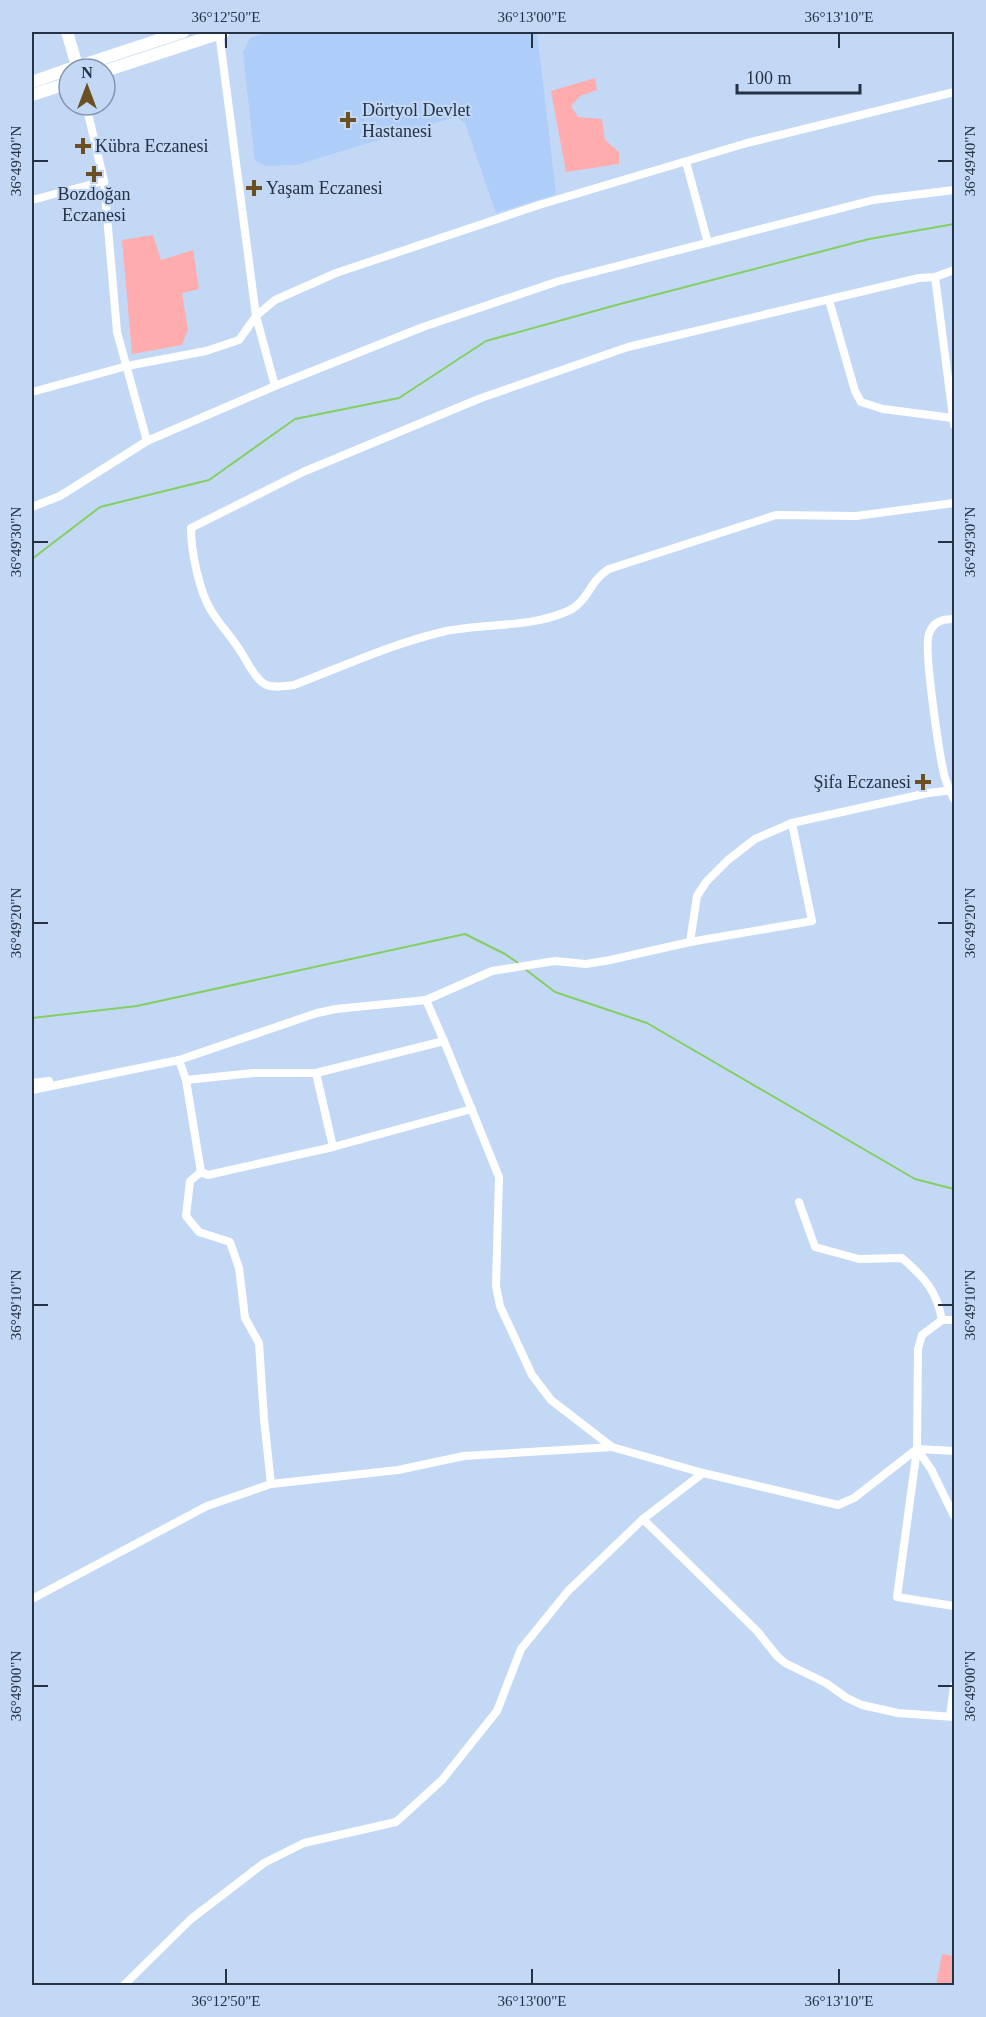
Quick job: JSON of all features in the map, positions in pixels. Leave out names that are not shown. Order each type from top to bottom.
[{"type":"main road","points":[[67,32],[71,57]]},
{"type":"main road","points":[[109,57],[183,32]]},
{"type":"main road","points":[[117,67],[221,32]]},
{"type":"main road","points":[[32,82],[57,74]]},
{"type":"main road","points":[[32,95],[57,87]]},
{"type":"street","points":[[221,32],[230,128],[256,316],[274,386]]},
{"type":"street","points":[[32,391],[127,366],[206,351],[239,340],[256,316],[275,300],[336,273],[539,204],[747,143],[954,92]]},
{"type":"street","points":[[89,117],[104,181],[117,332],[147,441]]},
{"type":"street","points":[[686,162],[708,243]]},
{"type":"street","points":[[32,200],[104,181]]},
{"type":"street","points":[[32,507],[60,496],[147,441],[274,386],[423,327],[548,285],[873,200],[954,190]]},
{"type":"street","points":[[954,270],[935,277],[919,278],[628,347],[481,398],[303,471],[191,528],[191,541],[204,597],[212,611],[262,683],[278,687],[294,685],[423,636],[455,629],[517,624],[568,611],[584,598],[598,575],[609,569],[776,515],[856,516],[954,503]]},
{"type":"street","points":[[829,300],[855,391],[861,402],[883,409],[953,422],[935,277]]},
{"type":"street","points":[[954,619],[942,619],[932,627],[927,636],[928,662],[944,775],[954,799]]},
{"type":"street","points":[[690,942],[697,896],[706,882],[728,860],[755,838],[792,823],[952,790]]},
{"type":"street","points":[[32,1090],[179,1060],[318,1013],[336,1009],[426,1000],[492,971],[555,961],[594,963],[690,942],[812,921],[792,823]]},
{"type":"street","points":[[426,1000],[499,1177],[495,1286],[500,1306],[532,1376],[551,1400],[612,1448]]},
{"type":"street","points":[[186,1080],[253,1073],[316,1073],[444,1041]]},
{"type":"street","points":[[179,1060],[186,1080],[201,1172]]},
{"type":"street","points":[[316,1073],[333,1147]]},
{"type":"street","points":[[32,1083],[92,1078]]},
{"type":"street","points":[[201,1172],[208,1175],[333,1147],[472,1109]]},
{"type":"street","points":[[201,1172],[190,1181],[186,1216],[200,1232],[230,1242],[239,1268],[245,1318],[259,1342],[271,1484]]},
{"type":"street","points":[[799,1202],[815,1247],[859,1259],[902,1258],[918,1272],[931,1289],[939,1303],[942,1320]]},
{"type":"street","points":[[954,1320],[942,1320],[922,1335],[918,1349],[917,1449],[897,1598],[954,1606]]},
{"type":"street","points":[[32,1599],[207,1506],[271,1484],[398,1470],[464,1456],[612,1448],[703,1473],[838,1505],[854,1498],[917,1449],[954,1451]]},
{"type":"street","points":[[917,1449],[931,1469],[954,1516]]},
{"type":"street","points":[[123,1986],[191,1918],[264,1863],[304,1843],[396,1822],[442,1779],[497,1710],[521,1649],[568,1591],[644,1519],[703,1473]]},
{"type":"street","points":[[644,1519],[785,1663],[826,1683],[862,1705],[898,1713],[952,1717],[954,1686]]},
{"type":"shaded area","name":"Dörtyol Devlet Hastanesi","points":[[269,32],[537,32],[556,194],[496,213],[465,123],[455,117],[296,165],[267,166],[255,161],[243,52],[250,38]]},
{"type":"shaded area","points":[[595,78],[597,90],[580,96],[571,106],[578,117],[602,119],[605,140],[619,152],[619,164],[566,172],[551,91]]},
{"type":"shaded area","points":[[153,235],[161,260],[193,250],[199,289],[182,293],[188,330],[182,345],[132,354],[122,240]]},
{"type":"shaded area","points":[[942,1954],[954,1956],[954,1985],[936,1985]]},
{"type":"waterway","points":[[32,559],[100,507],[209,480],[295,419],[399,398],[486,341],[869,239],[954,224]]},
{"type":"waterway","points":[[32,1018],[137,1006],[465,934],[518,963]]},
{"type":"waterway","points":[[525,969],[555,992],[647,1023],[915,1179],[954,1189]]},
{"type":"place","name":"Dörtyol Devlet Hastanesi","points":[[348,120]]},
{"type":"place","name":"Kübra Eczanesi","points":[[83,146]]},
{"type":"place","name":"Bozdoğan Eczanesi","points":[[94,174]]},
{"type":"place","name":"Yaşam Eczanesi","points":[[254,188]]},
{"type":"place","name":"Şifa Eczanesi","points":[[923,782]]}]
